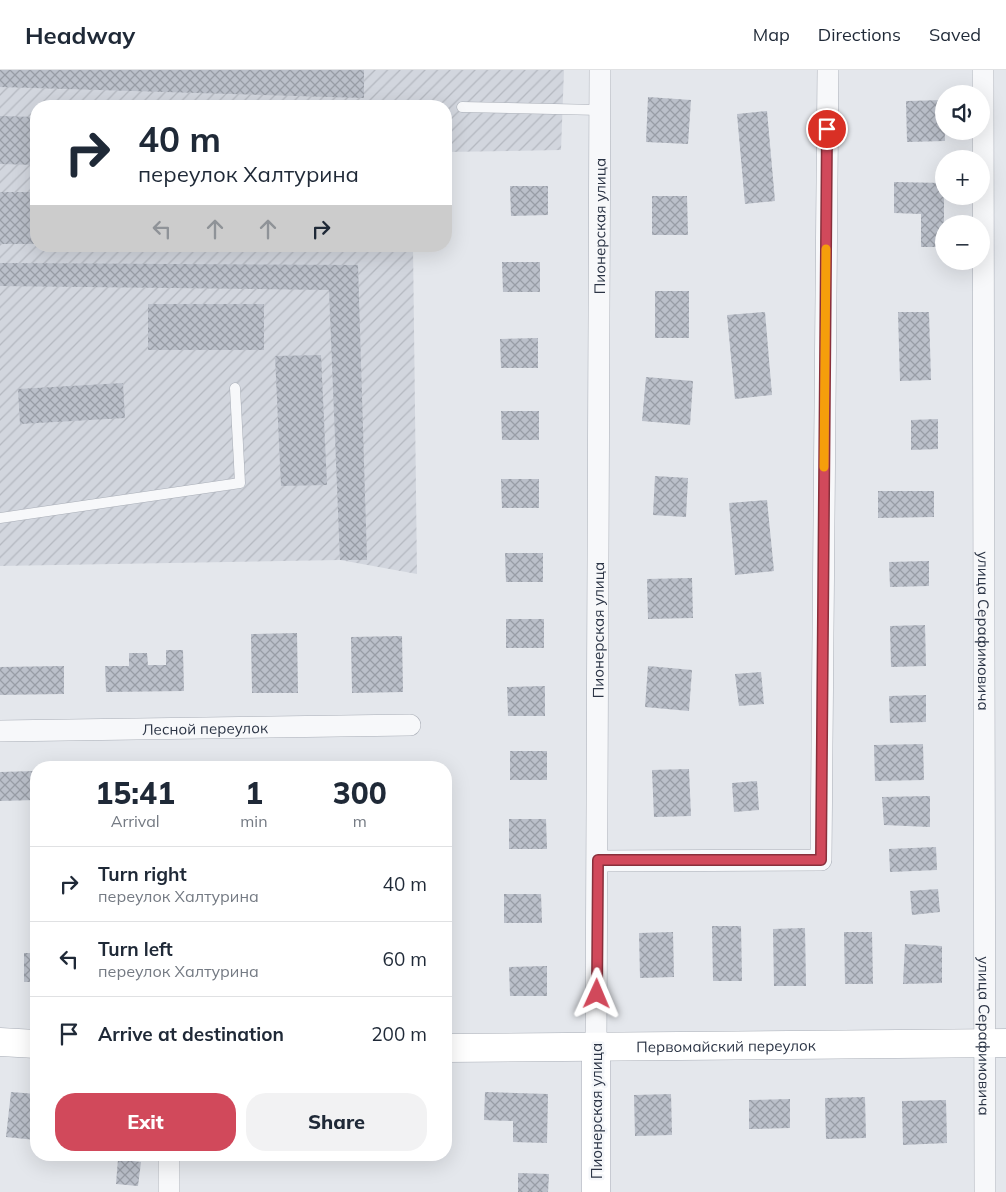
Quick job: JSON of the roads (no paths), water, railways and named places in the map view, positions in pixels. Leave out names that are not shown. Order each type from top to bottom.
[{"type":"street","name":"Пионерская улица","points":[[596,1192],[600,70]]},
{"type":"street","points":[[598,860],[821,860],[828,70]]},
{"type":"street","name":"улица Серафимовича","points":[[984,70],[996,1043],[985,1192]]},
{"type":"street","name":"Лесной переулок","points":[[0,730],[410,725]]},
{"type":"street","points":[[0,1042],[30,1044]]},
{"type":"street","name":"Первомайский переулок","points":[[452,1048],[996,1043]]},
{"type":"street","points":[[169,1161],[169,1192]]},
{"type":"lane","points":[[462,107],[600,110]]},
{"type":"lane","points":[[0,518],[240,483],[235,388]]}]
